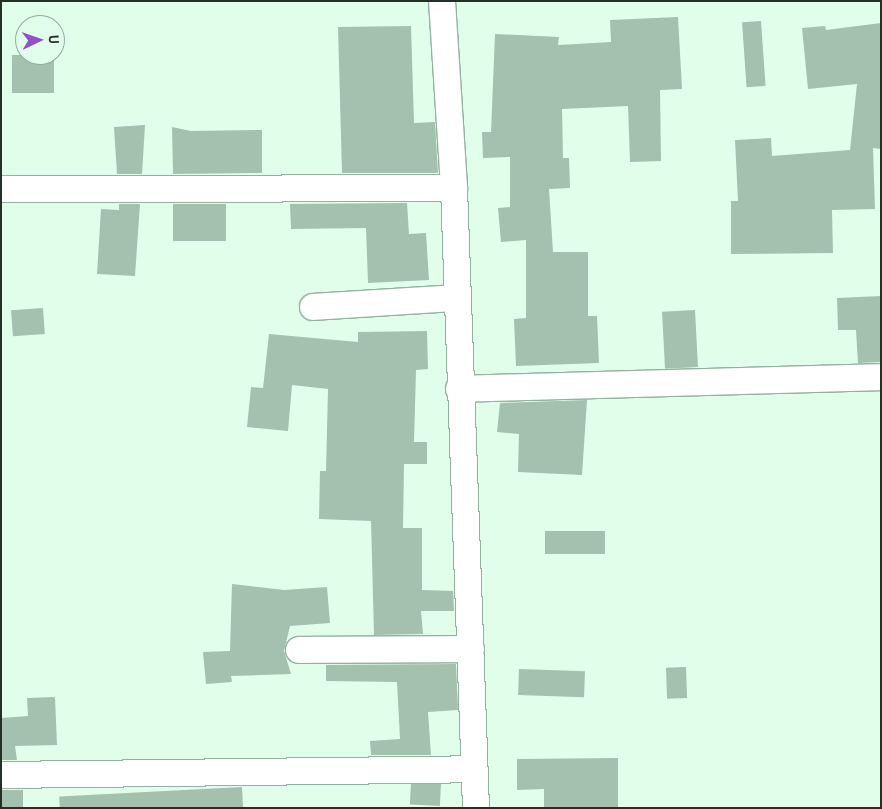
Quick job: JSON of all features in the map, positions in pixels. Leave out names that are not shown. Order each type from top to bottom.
[{"type":"street","points":[[442,1],[454,188],[459,389],[476,808]]},
{"type":"street","points":[[1,189],[454,188]]},
{"type":"street","points":[[313,307],[457,298]]},
{"type":"street","points":[[459,389],[881,378]]},
{"type":"street","points":[[298,650],[471,649]]},
{"type":"street","points":[[1,775],[474,769]]},
{"type":"building","points":[[678,17],[682,89],[660,90],[661,161],[630,162],[628,106],[562,109],[563,158],[569,158],[570,188],[549,189],[553,252],[588,252],[588,316],[597,316],[599,363],[516,366],[514,319],[526,318],[526,240],[501,242],[498,208],[510,207],[510,157],[483,158],[482,132],[491,132],[495,34],[559,37],[558,45],[611,42],[610,20]]},
{"type":"building","points":[[761,21],[766,86],[747,87],[742,22]]},
{"type":"building","points":[[881,23],[881,149],[873,148],[875,209],[832,210],[833,253],[731,254],[731,201],[738,201],[735,140],[771,138],[772,156],[850,150],[857,84],[808,89],[802,28],[825,26],[826,30]]},
{"type":"building","points":[[411,26],[414,123],[435,122],[438,173],[342,173],[338,27]]},
{"type":"building","points":[[12,55],[15,55],[15,65],[54,65],[54,93],[12,93]]},
{"type":"building","points":[[145,125],[142,174],[117,174],[114,127]]},
{"type":"building","points":[[172,127],[191,131],[262,130],[262,173],[173,174]]},
{"type":"building","points":[[407,203],[409,234],[426,233],[429,280],[368,283],[366,228],[291,229],[290,204]]},
{"type":"building","points":[[119,204],[140,204],[135,276],[97,274],[101,209],[119,210]]},
{"type":"building","points":[[173,204],[226,204],[226,241],[173,241]]},
{"type":"building","points":[[881,296],[881,362],[858,363],[856,330],[838,330],[837,298]]},
{"type":"building","points":[[43,308],[45,334],[13,336],[11,310]]},
{"type":"building","points":[[695,310],[698,367],[665,369],[662,312]]},
{"type":"building","points":[[427,331],[428,369],[416,370],[414,442],[427,442],[427,464],[404,464],[403,528],[422,528],[422,590],[453,591],[454,611],[421,611],[423,634],[374,635],[371,521],[319,519],[320,471],[326,471],[328,389],[292,385],[288,431],[247,427],[251,387],[263,388],[269,334],[358,342],[358,332]]},
{"type":"building","points":[[587,400],[582,475],[518,472],[519,434],[497,432],[500,403]]},
{"type":"building","points":[[545,531],[605,531],[605,554],[545,554]]},
{"type":"building","points":[[232,584],[284,590],[327,587],[330,623],[290,626],[284,651],[291,674],[231,676],[232,682],[206,684],[203,652],[230,651]]},
{"type":"building","points":[[456,664],[458,710],[428,712],[431,755],[371,755],[370,741],[400,739],[397,682],[326,681],[326,665]]},
{"type":"building","points":[[686,667],[687,698],[667,699],[666,668]]},
{"type":"building","points":[[519,669],[585,671],[584,697],[518,695]]},
{"type":"building","points":[[55,697],[57,745],[15,746],[17,760],[1,760],[1,718],[28,716],[27,698]]},
{"type":"building","points":[[618,758],[618,808],[544,808],[544,789],[517,790],[517,759]]},
{"type":"building","points":[[411,782],[441,784],[440,806],[410,804]]},
{"type":"building","points":[[242,787],[243,808],[60,808],[59,797]]},
{"type":"building","points":[[1,790],[23,790],[23,808],[1,808]]}]
